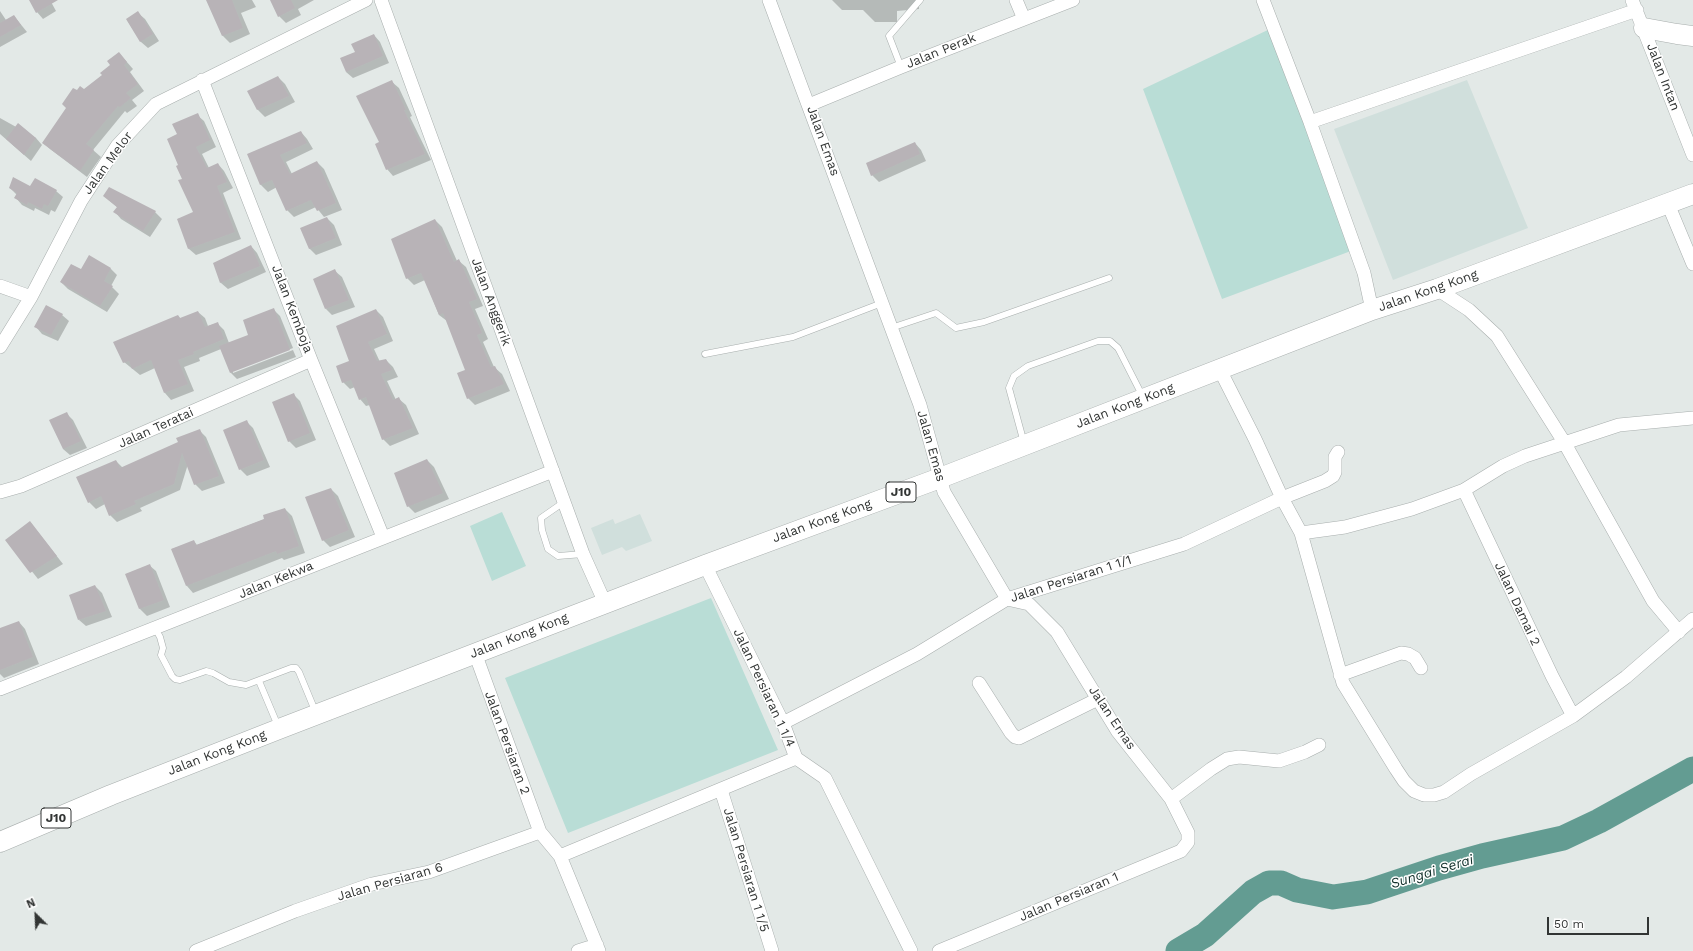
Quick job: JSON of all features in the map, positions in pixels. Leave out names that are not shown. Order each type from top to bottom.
[{"type":"main road","points":[[1644,28],[1693,36]]},
{"type":"main road","name":"Jalan Kong Kong","points":[[0,842],[111,795],[705,565],[940,478],[1024,444],[1220,370],[1372,310],[1437,289],[1693,194]]},
{"type":"main road","name":"Jalan Kong Kong","points":[[0,828],[111,795]]},
{"type":"street","name":"Jalan Melor","points":[[0,347],[31,297],[80,201],[117,146],[156,104],[366,0]]},
{"type":"street","name":"Jalan Anggerik","points":[[381,0],[583,554],[604,604]]},
{"type":"street","name":"Jalan Emas","points":[[769,0],[920,405],[944,492],[1007,599],[1029,604],[1057,632],[1118,732],[1171,799],[1188,833]]},
{"type":"street","points":[[1016,0],[1024,19]]},
{"type":"street","name":"Jalan Perak","points":[[809,105],[901,67],[1073,0]]},
{"type":"street","points":[[1263,0],[1310,122],[1364,273],[1372,310]]},
{"type":"street","points":[[1310,122],[1634,5]]},
{"type":"street","name":"Jalan Intan","points":[[1634,5],[1693,155]]},
{"type":"street","name":"Jalan Kemboja","points":[[202,80],[311,360],[383,537]]},
{"type":"street","points":[[1668,204],[1693,264]]},
{"type":"street","points":[[0,286],[31,297]]},
{"type":"street","points":[[1437,289],[1469,310],[1497,336],[1564,442],[1653,602],[1679,632]]},
{"type":"street","name":"Jalan Teratai","points":[[0,492],[21,486],[311,360]]},
{"type":"street","points":[[1220,370],[1255,439],[1282,498],[1301,533],[1340,675],[1348,693],[1400,775],[1414,791],[1424,795],[1434,796],[1444,792],[1471,774],[1573,716],[1626,677],[1693,619]]},
{"type":"street","points":[[1301,533],[1345,527],[1412,509],[1464,490],[1508,464],[1525,456],[1619,425],[1693,418]]},
{"type":"street","name":"Jalan Persiaran 1 1/1","points":[[783,723],[917,654],[1007,599],[1184,544],[1282,498],[1326,481],[1333,476],[1335,472],[1335,457],[1338,452]]},
{"type":"street","name":"Jalan Kekwa","points":[[0,689],[553,471]]},
{"type":"street","name":"Jalan Damai 2","points":[[1464,490],[1552,676],[1573,716]]},
{"type":"street","name":"Jalan Persiaran 1 1/4","points":[[705,565],[783,723],[796,758],[825,778],[912,951]]},
{"type":"street","points":[[1340,675],[1401,653],[1408,654],[1415,658],[1421,668]]},
{"type":"street","name":"Jalan Persiaran 2","points":[[475,654],[540,832],[560,856],[598,948]]},
{"type":"street","points":[[979,683],[1011,733],[1015,737],[1019,738],[1098,699]]},
{"type":"street","points":[[1171,799],[1210,769],[1227,759],[1239,757],[1279,761],[1305,752],[1319,745]]},
{"type":"street","points":[[560,856],[796,758]]},
{"type":"street","name":"Jalan Persiaran 1 1/5","points":[[721,790],[772,951]]},
{"type":"street","name":"Jalan Persiaran 6","points":[[196,951],[295,911],[372,884],[429,872],[540,832]]},
{"type":"street","name":"Jalan Persiaran 1","points":[[939,951],[1181,851],[1188,842],[1188,833]]},
{"type":"street","points":[[578,951],[598,948]]},
{"type":"lane","points":[[901,67],[889,36],[920,0]]},
{"type":"lane","points":[[891,328],[936,312],[956,328],[984,322],[1109,278]]},
{"type":"lane","points":[[705,354],[793,337],[882,303]]},
{"type":"lane","points":[[1024,444],[1009,388],[1014,376],[1028,366],[1098,341],[1110,341],[1118,348],[1143,398]]},
{"type":"lane","points":[[564,502],[541,518],[542,530],[548,549],[558,556],[583,554]]},
{"type":"lane","points":[[155,628],[160,637],[163,648],[160,655],[175,679],[180,680],[206,671],[213,673],[229,682],[246,685],[291,668],[296,668],[300,672],[316,715]]},
{"type":"lane","points":[[259,681],[279,729]]},
{"type":"shaded area","points":[[1467,80],[1528,228],[1393,280],[1334,129]]},
{"type":"shaded area","points":[[640,514],[652,541],[626,551],[622,547],[602,555],[591,528],[613,519],[615,524]]},
{"type":"green space","points":[[1272,28],[1359,248],[1222,299],[1143,89]]},
{"type":"green space","points":[[502,512],[526,566],[492,581],[470,526]]},
{"type":"green space","points":[[711,598],[778,750],[568,833],[505,678]]},
{"type":"building","points":[[29,0],[58,0],[36,13]]},
{"type":"building","points":[[206,0],[232,0],[243,28],[222,36]]},
{"type":"building","points":[[270,0],[291,0],[295,8],[278,17]]},
{"type":"building","points":[[138,11],[153,34],[140,42],[126,19]]},
{"type":"building","points":[[14,15],[21,25],[0,37],[0,23]]},
{"type":"building","points":[[374,34],[383,56],[346,72],[340,58],[355,52],[351,44]]},
{"type":"building","points":[[119,52],[127,62],[124,65],[138,84],[126,93],[131,98],[120,107],[118,106],[86,144],[94,150],[80,171],[42,143],[66,108],[62,104],[73,88],[77,90],[80,86],[84,89],[102,75],[100,73],[110,65],[107,61]]},
{"type":"building","points":[[278,76],[289,96],[257,110],[247,91]]},
{"type":"building","points":[[392,80],[406,110],[404,110],[425,154],[386,170],[375,144],[379,142],[356,96]]},
{"type":"building","points":[[198,113],[210,140],[196,147],[207,168],[218,163],[227,182],[217,186],[235,232],[188,249],[177,219],[193,212],[178,180],[182,179],[167,139],[177,134],[172,124]]},
{"type":"building","points":[[18,123],[36,138],[24,155],[6,139]]},
{"type":"building","points":[[301,131],[307,143],[280,155],[290,174],[317,161],[336,203],[317,211],[311,200],[286,211],[272,180],[260,185],[247,154]]},
{"type":"building","points":[[915,142],[920,154],[871,176],[866,163]]},
{"type":"building","points":[[13,177],[30,186],[35,178],[57,190],[48,206],[44,204],[42,209],[28,202],[27,205],[14,198],[17,193],[9,188]]},
{"type":"building","points":[[109,187],[156,211],[143,231],[113,212],[117,207],[103,196]]},
{"type":"building","points":[[327,217],[336,238],[309,249],[300,228]]},
{"type":"building","points":[[435,219],[454,262],[459,259],[477,299],[469,302],[482,333],[477,335],[491,367],[495,366],[504,384],[467,399],[457,373],[465,370],[443,313],[439,315],[421,273],[406,279],[391,239]]},
{"type":"building","points":[[251,245],[260,266],[220,283],[213,263]]},
{"type":"building","points":[[89,255],[111,268],[104,281],[113,286],[100,306],[60,282],[71,264],[81,269]]},
{"type":"building","points":[[335,269],[349,300],[325,309],[313,279]]},
{"type":"building","points":[[46,305],[63,314],[51,335],[34,327]]},
{"type":"building","points":[[274,308],[290,350],[230,373],[219,346],[248,335],[243,320]]},
{"type":"building","points":[[376,309],[387,334],[368,342],[377,361],[386,359],[392,370],[381,374],[393,400],[399,397],[413,428],[382,440],[366,397],[359,400],[351,380],[342,383],[336,366],[349,361],[336,326]]},
{"type":"building","points":[[198,311],[205,327],[218,322],[224,339],[178,360],[188,384],[164,393],[151,360],[132,369],[129,361],[123,363],[113,342],[178,315],[180,318]]},
{"type":"building","points":[[294,393],[310,433],[288,442],[272,402]]},
{"type":"building","points":[[67,412],[81,441],[63,449],[49,420]]},
{"type":"building","points":[[247,420],[264,460],[239,470],[223,430]]},
{"type":"building","points":[[200,429],[219,476],[194,485],[182,453],[174,484],[134,501],[136,504],[109,516],[101,496],[88,503],[76,477],[116,460],[120,468],[178,442],[176,438]]},
{"type":"building","points":[[427,459],[443,493],[407,507],[394,473]]},
{"type":"building","points":[[331,488],[349,530],[322,541],[305,497]]},
{"type":"building","points":[[285,508],[299,546],[277,554],[276,551],[186,586],[171,549],[194,540],[196,545],[264,519],[263,515]]},
{"type":"building","points":[[30,521],[57,556],[30,573],[5,540]]},
{"type":"building","points":[[150,564],[164,600],[139,609],[125,574]]},
{"type":"building","points":[[95,585],[106,611],[78,620],[69,595]]},
{"type":"building","points":[[19,621],[33,657],[0,670],[0,628]]},
{"type":"waterway","name":"Sungai Serai","points":[[1178,951],[1205,935],[1253,892],[1269,883],[1281,883],[1297,890],[1333,897],[1367,892],[1439,868],[1482,856],[1563,838],[1599,821],[1693,769]]}]
